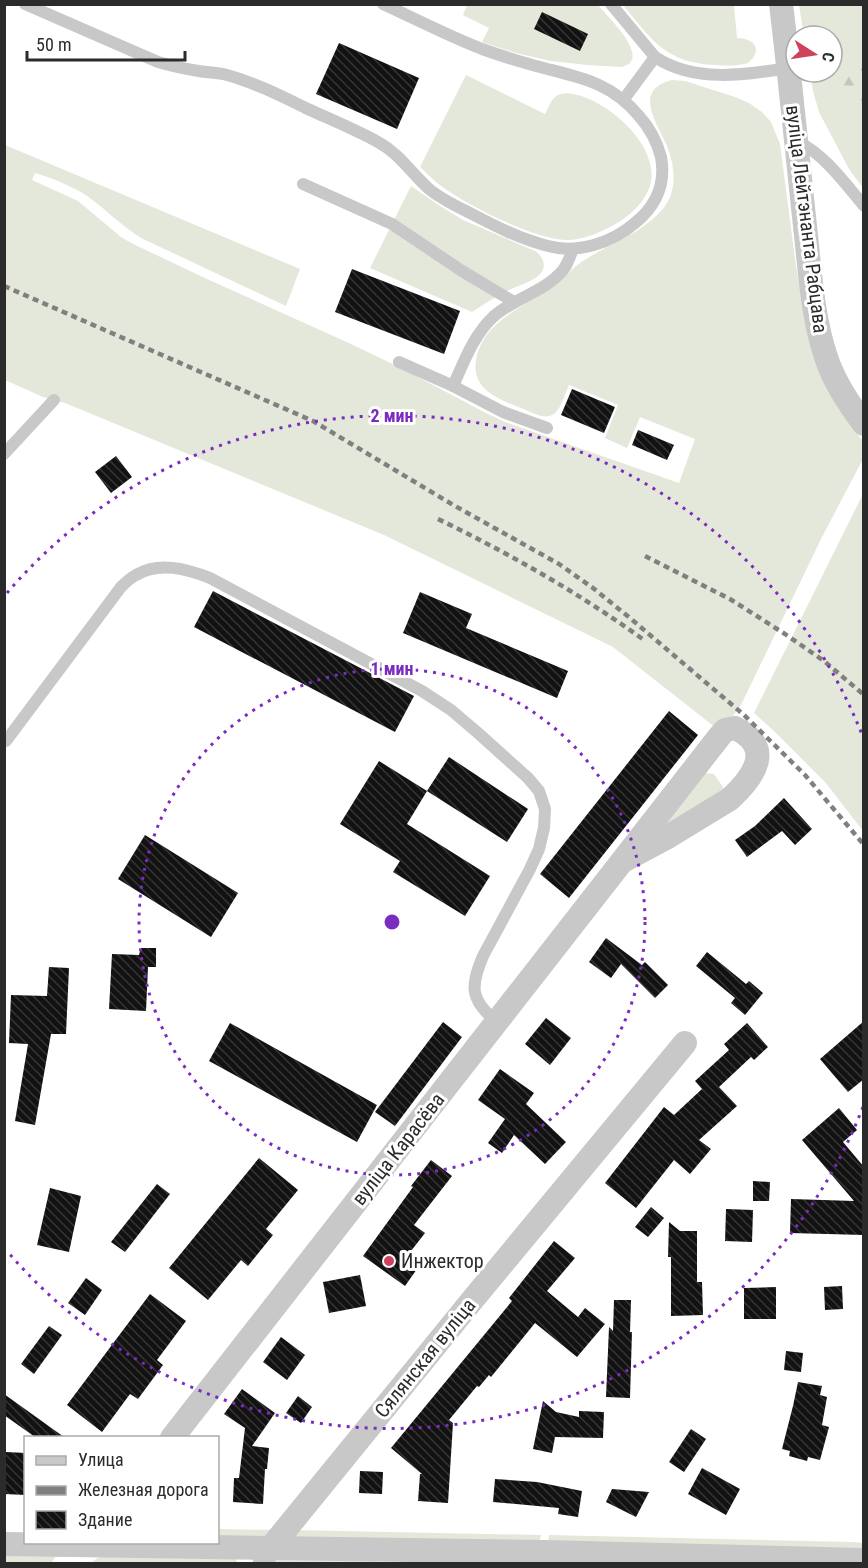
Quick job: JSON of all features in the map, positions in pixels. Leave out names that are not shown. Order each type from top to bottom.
[{"type":"street","name":"вуліца Лейтэнанта Рабцава","points":[[780,4],[784,32]]},
{"type":"street","name":"вуліца Лейтэнанта Рабцава","points":[[790,84],[812,293],[819,333],[836,382],[864,424]]},
{"type":"street","name":"вуліца Карасёва","points":[[173,1436],[719,736],[725,730],[735,728],[741,730],[752,741],[758,753],[757,765],[739,791],[730,799],[666,838],[623,861]]},
{"type":"street","name":"Сялянская вуліца","points":[[265,1555],[466,1307],[685,1043]]},
{"type":"street","points":[[4,1544],[83,1551],[265,1555],[543,1552],[849,1561]]},
{"type":"lane","points":[[25,4],[158,62],[180,69],[225,74],[251,83],[385,146],[401,159],[429,189],[473,215],[524,239],[550,247],[573,249],[614,237],[643,217],[658,196],[663,167],[653,135],[624,99],[595,82],[578,76],[479,48],[383,4]]},
{"type":"lane","points":[[611,4],[655,57],[674,67],[711,74],[741,75],[784,69]]},
{"type":"lane","points":[[624,99],[655,57]]},
{"type":"lane","points":[[795,141],[824,160],[864,206]]},
{"type":"lane","points":[[303,184],[392,224],[514,302]]},
{"type":"lane","points":[[453,386],[472,345],[493,317],[554,279],[563,270],[573,249]]},
{"type":"lane","points":[[399,362],[503,412],[547,428]]},
{"type":"lane","points":[[4,454],[54,400]]},
{"type":"lane","points":[[5,741],[121,587],[136,574],[156,568],[176,568],[210,578],[422,691],[451,710],[528,778],[538,791],[545,809],[544,828],[539,849],[477,971],[474,989],[477,1003],[497,1022]]},
{"type":"green space","points":[[467,5],[598,5],[625,38],[631,47],[633,56],[630,63],[621,67],[551,61],[516,53],[482,42],[489,28],[463,15]]},
{"type":"green space","points":[[623,5],[734,5],[737,38],[752,42],[756,49],[755,54],[748,63],[736,65],[684,60],[652,39]]},
{"type":"green space","points":[[799,5],[863,5],[863,188],[849,169],[819,112],[812,84],[844,84],[844,24],[802,24]]},
{"type":"green space","points":[[863,61],[863,105],[847,101],[839,91],[838,84],[844,84],[844,71],[853,63]]},
{"type":"green space","points":[[466,75],[545,114],[554,98],[566,93],[589,99],[611,112],[633,132],[648,156],[651,182],[642,201],[628,215],[600,232],[570,240],[556,239],[505,222],[441,186],[420,167]]},
{"type":"green space","points":[[672,80],[685,81],[735,97],[762,112],[771,122],[780,144],[804,310],[856,432],[863,441],[863,459],[822,537],[741,705],[732,717],[716,728],[613,647],[384,535],[5,380],[5,145],[300,269],[286,306],[143,239],[81,192],[35,173],[32,180],[78,201],[121,237],[133,244],[351,344],[505,422],[679,483],[695,439],[640,417],[627,448],[605,438],[618,405],[569,385],[558,410],[552,415],[542,416],[491,394],[484,388],[476,372],[480,347],[496,325],[555,285],[583,261],[641,228],[665,206],[672,190],[672,164],[667,146],[654,118],[650,99],[653,91]]},
{"type":"green space","points":[[411,186],[463,220],[535,251],[544,265],[542,272],[533,280],[504,292],[472,312],[370,268]]},
{"type":"green space","points":[[863,494],[863,831],[825,782],[754,713]]},
{"type":"green space","points":[[705,773],[714,774],[725,790],[673,831],[664,825]]},
{"type":"green space","points":[[219,1529],[276,1530],[265,1538],[219,1537]]},
{"type":"green space","points":[[292,1530],[541,1535],[539,1543],[296,1539]]},
{"type":"green space","points":[[549,1535],[853,1542],[863,1543],[864,1551],[548,1543]]},
{"type":"green space","points":[[5,1555],[56,1556],[51,1563],[5,1563]]},
{"type":"green space","points":[[99,1557],[236,1559],[237,1563],[91,1563]]},
{"type":"green space","points":[[276,1559],[379,1559],[378,1564],[270,1564]]},
{"type":"building","points":[[542,12],[588,34],[580,51],[534,29]]},
{"type":"building","points":[[339,43],[419,78],[397,129],[316,94]]},
{"type":"building","points":[[352,269],[460,311],[444,354],[335,312]]},
{"type":"building","points":[[572,389],[615,407],[604,433],[561,415]]},
{"type":"building","points":[[638,430],[674,445],[667,460],[632,445]]},
{"type":"building","points":[[116,456],[132,477],[111,493],[95,472]]},
{"type":"building","points":[[213,591],[414,696],[395,732],[194,627]]},
{"type":"building","points":[[420,592],[472,614],[466,628],[568,671],[557,698],[403,633]]},
{"type":"building","points":[[669,711],[698,735],[569,898],[540,874]]},
{"type":"building","points":[[449,757],[528,809],[507,842],[427,791]]},
{"type":"building","points":[[379,761],[427,791],[407,824],[490,876],[465,916],[393,872],[400,861],[340,824]]},
{"type":"building","points":[[784,798],[812,829],[795,845],[782,831],[747,857],[735,840],[755,826]]},
{"type":"building","points":[[145,835],[238,893],[211,937],[118,879]]},
{"type":"building","points":[[606,938],[642,965],[645,962],[668,985],[655,998],[621,964],[611,978],[589,962]]},
{"type":"building","points":[[141,948],[156,948],[156,967],[148,967],[146,1011],[109,1009],[112,954],[139,955]]},
{"type":"building","points":[[707,952],[746,984],[749,981],[763,993],[745,1015],[731,1003],[735,998],[696,966]]},
{"type":"building","points":[[49,967],[69,968],[66,1034],[51,1034],[35,1125],[15,1121],[28,1044],[9,1043],[11,995],[47,996]]},
{"type":"building","points":[[546,1018],[571,1038],[550,1065],[525,1044]]},
{"type":"building","points":[[864,1021],[864,1079],[848,1092],[820,1059]]},
{"type":"building","points":[[443,1022],[462,1037],[395,1126],[375,1112]]},
{"type":"building","points":[[230,1023],[377,1105],[357,1142],[209,1061]]},
{"type":"building","points":[[747,1023],[768,1047],[754,1060],[751,1057],[719,1087],[737,1106],[699,1140],[711,1149],[690,1174],[674,1160],[636,1208],[605,1183],[664,1107],[674,1115],[702,1089],[695,1081],[729,1050],[724,1044]]},
{"type":"building","points":[[500,1069],[534,1093],[526,1104],[566,1142],[545,1164],[514,1135],[502,1153],[488,1143],[505,1119],[478,1100]]},
{"type":"building","points":[[839,1108],[857,1130],[843,1142],[864,1167],[864,1235],[790,1233],[791,1199],[854,1201],[802,1140]]},
{"type":"building","points":[[259,1158],[298,1190],[266,1229],[273,1235],[248,1266],[241,1260],[208,1300],[169,1268]]},
{"type":"building","points":[[431,1160],[452,1176],[414,1225],[425,1233],[404,1260],[417,1269],[405,1286],[363,1256]]},
{"type":"building","points":[[753,1181],[770,1182],[769,1201],[753,1201]]},
{"type":"building","points":[[157,1184],[170,1194],[125,1252],[111,1242]]},
{"type":"building","points":[[50,1188],[81,1196],[69,1252],[37,1245]]},
{"type":"building","points":[[651,1207],[664,1218],[648,1237],[635,1227]]},
{"type":"building","points":[[726,1209],[753,1210],[752,1242],[725,1241]]},
{"type":"building","points":[[669,1222],[680,1231],[697,1231],[697,1282],[702,1282],[703,1315],[671,1316]]},
{"type":"building","points":[[554,1241],[575,1258],[547,1291],[578,1317],[585,1308],[605,1324],[577,1357],[535,1323],[491,1377],[489,1375],[479,1387],[477,1386],[449,1420],[453,1423],[448,1503],[418,1501],[420,1474],[422,1474],[391,1448],[512,1301],[509,1298]]},
{"type":"building","points":[[360,1275],[366,1306],[329,1313],[323,1282]]},
{"type":"building","points":[[86,1278],[102,1290],[85,1315],[68,1303]]},
{"type":"building","points":[[842,1286],[843,1309],[825,1310],[824,1287]]},
{"type":"building","points":[[776,1287],[776,1319],[744,1319],[744,1288]]},
{"type":"building","points":[[150,1294],[186,1321],[157,1360],[163,1365],[138,1399],[130,1394],[102,1432],[67,1405]]},
{"type":"building","points":[[614,1300],[631,1300],[630,1398],[606,1397],[609,1327],[613,1331]]},
{"type":"building","points":[[49,1326],[62,1335],[34,1374],[21,1364]]},
{"type":"building","points":[[281,1337],[305,1355],[287,1380],[263,1362]]},
{"type":"building","points":[[786,1351],[803,1353],[801,1372],[784,1370]]},
{"type":"building","points":[[798,1382],[822,1386],[820,1395],[827,1397],[822,1425],[829,1427],[820,1460],[808,1457],[807,1461],[789,1456],[790,1451],[782,1449]]},
{"type":"building","points":[[242,1389],[275,1413],[252,1446],[269,1448],[263,1504],[233,1502],[234,1478],[239,1478],[245,1428],[224,1414]]},
{"type":"building","points":[[4,1394],[63,1436],[34,1436],[4,1415]]},
{"type":"building","points":[[298,1396],[312,1407],[301,1423],[286,1413]]},
{"type":"building","points":[[543,1401],[556,1412],[579,1417],[579,1411],[604,1412],[603,1438],[555,1437],[552,1453],[533,1449]]},
{"type":"building","points":[[691,1429],[706,1439],[684,1472],[669,1462]]},
{"type":"building","points":[[6,1452],[24,1453],[24,1495],[4,1494]]},
{"type":"building","points":[[702,1468],[740,1489],[726,1515],[688,1494]]},
{"type":"building","points":[[360,1471],[383,1472],[382,1494],[359,1493]]},
{"type":"building","points":[[495,1479],[537,1482],[582,1491],[578,1517],[558,1514],[559,1508],[493,1502]]},
{"type":"building","points":[[612,1489],[649,1492],[636,1517],[606,1502]]},
{"type":"railway","points":[[4,286],[313,421],[455,506],[559,564],[630,618],[744,715],[805,775],[864,845]]},
{"type":"railway","points":[[438,519],[544,575],[595,606],[644,640]]},
{"type":"railway","points":[[645,556],[730,599],[824,661],[864,695]]},
{"type":"place","name":"Инжектор","points":[[389,1261]]}]
